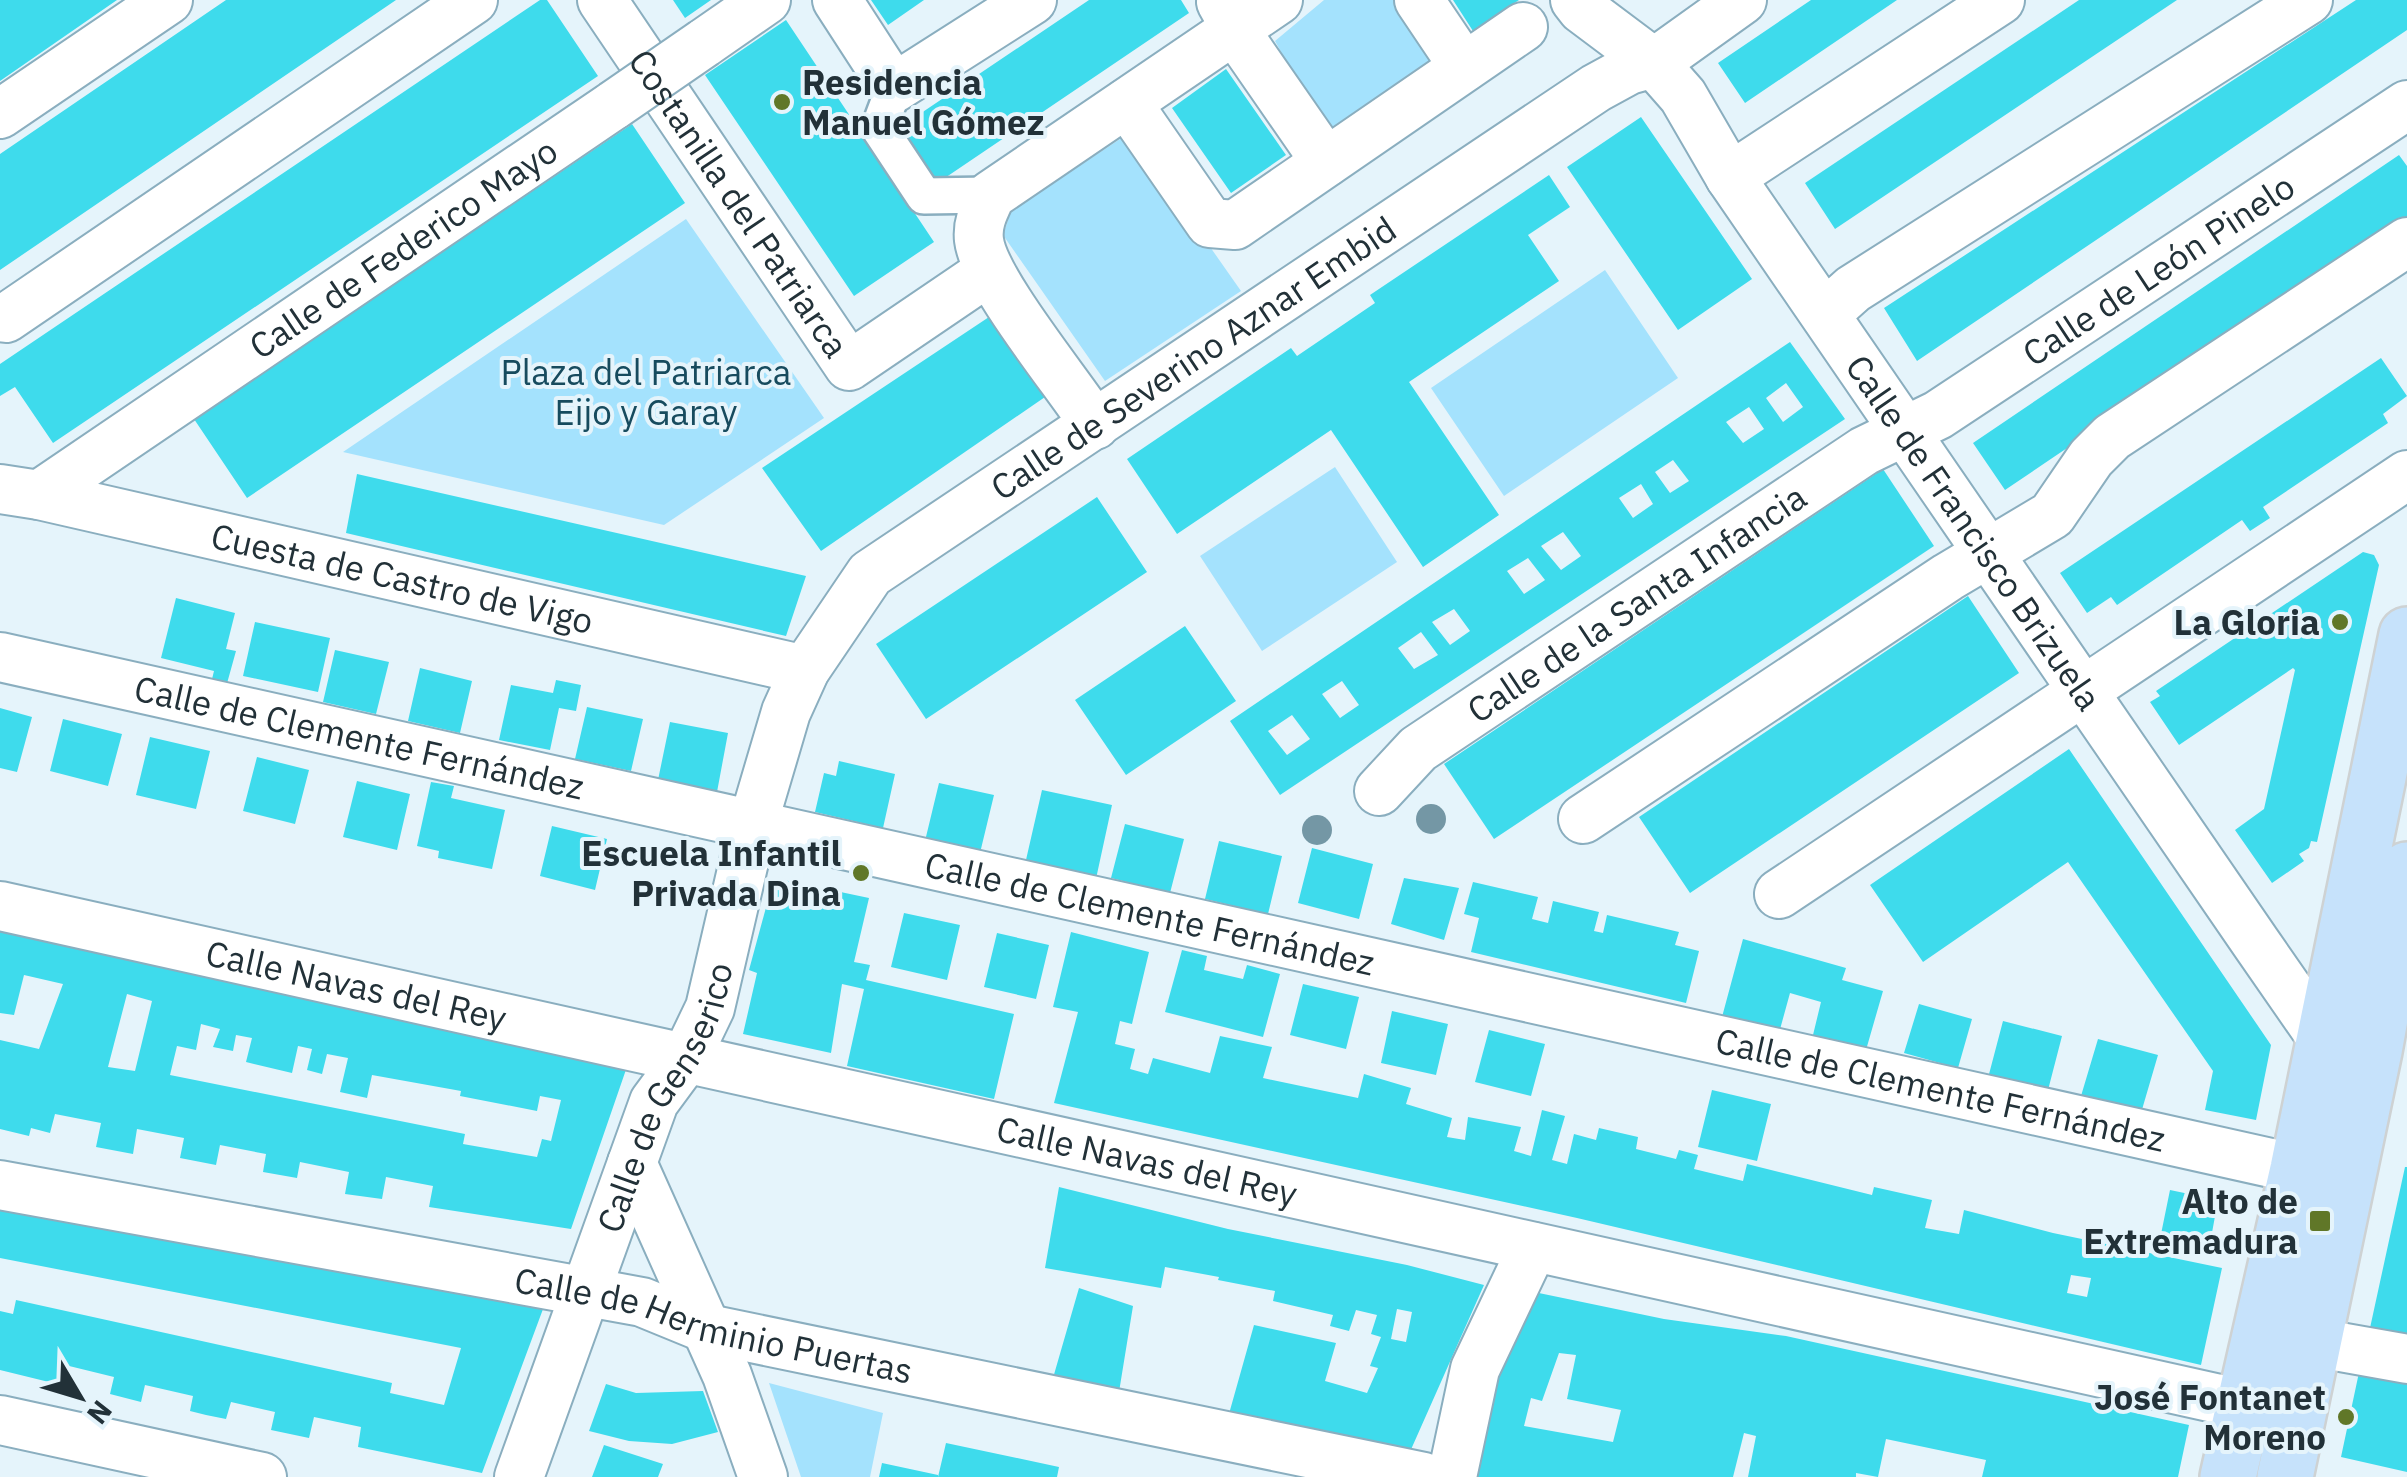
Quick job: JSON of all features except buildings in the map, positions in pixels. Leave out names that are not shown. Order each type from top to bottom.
[{"type":"main road","points":[[2230,1470],[2312,1342],[2407,636]]},
{"type":"main road","points":[[2288,1476],[2270,1413],[2298,1170],[2349,1046],[2407,870]]},
{"type":"street","points":[[0,114],[168,0]]},
{"type":"street","points":[[6,318],[473,0]]},
{"type":"street","name":"Costanilla del Patriarca","points":[[602,0],[848,366],[989,272]]},
{"type":"street","name":"Calle de Federico Mayo","points":[[20,492],[614,106],[766,0]]},
{"type":"street","points":[[837,0],[894,88]]},
{"type":"street","points":[[992,195],[924,196],[880,128],[894,88],[1032,0]]},
{"type":"street","points":[[1095,425],[989,272],[978,240],[980,218],[992,195],[1127,102],[1228,14],[1278,0]]},
{"type":"street","points":[[1419,0],[1464,67]]},
{"type":"street","name":"Calle de Francisco Brizuela","points":[[1576,0],[1582,10],[1654,63],[1684,96],[1730,177],[2083,689],[2349,1046]]},
{"type":"street","name":"Calle de Severino Aznar Embid","points":[[796,691],[870,574],[1596,88],[1629,70],[1654,63],[1742,0]]},
{"type":"street","points":[[1730,177],[2000,0]]},
{"type":"street","points":[[1825,314],[1853,289],[2308,0]]},
{"type":"street","points":[[1228,14],[1326,162]]},
{"type":"street","points":[[1127,102],[1210,223],[1235,225],[1523,27]]},
{"type":"street","name":"Calle de León Pinelo","points":[[1904,430],[1938,416],[2405,111]]},
{"type":"street","points":[[1583,818],[1948,577],[2052,515],[2092,458],[2112,438],[2407,242]]},
{"type":"street","name":"Calle de la Santa Infancia","points":[[1379,791],[1418,749],[1864,451],[1904,430]]},
{"type":"street","points":[[1779,894],[2407,475]]},
{"type":"street","name":"Cuesta de Castro de Vigo","points":[[20,492],[796,691]]},
{"type":"street","name":"Calle de Clemente Fernández","points":[[0,657],[2298,1170]]},
{"type":"street","name":"Calle de Genserico","points":[[519,1477],[654,1102],[685,1060],[710,1008],[752,827],[796,691]]},
{"type":"street","name":"Calle Navas del Rey","points":[[0,906],[2270,1413]]},
{"type":"street","points":[[632,1162],[708,1329],[763,1477]]},
{"type":"street","name":"Calle de Herminio Puertas","points":[[0,1184],[642,1302],[708,1329],[1424,1477]]},
{"type":"street","points":[[1452,1477],[1474,1369],[1533,1246]]},
{"type":"street","points":[[2312,1342],[2407,1359]]},
{"type":"street","points":[[0,1420],[262,1477]]},
{"type":"street","points":[[2230,1470],[2288,1476]]},
{"type":"green space","points":[[1324,0],[1396,0],[1438,62],[1328,137],[1275,41]]},
{"type":"green space","points":[[1123,137],[1140,147],[1241,291],[1105,381],[1003,235],[1011,211]]},
{"type":"green space","name":"Plaza del Patriarca Eijo y Garay","points":[[686,219],[824,418],[664,525],[343,452]]},
{"type":"green space","points":[[1605,270],[1678,378],[1504,496],[1431,388]]},
{"type":"green space","points":[[1335,467],[1397,562],[1262,651],[1200,556]]},
{"type":"green space","points":[[769,1383],[883,1413],[870,1477],[801,1477]]},
{"type":"place","name":"Residencia Manuel Gómez","points":[[782,102]]},
{"type":"place","name":"La Gloria","points":[[2340,622]]},
{"type":"place","name":"Escuela Infantil Privada Dina","points":[[861,873]]},
{"type":"place","name":"Alto de Extremadura","points":[[2320,1221]]},
{"type":"place","name":"José Fontanet Moreno","points":[[2346,1417]]}]
